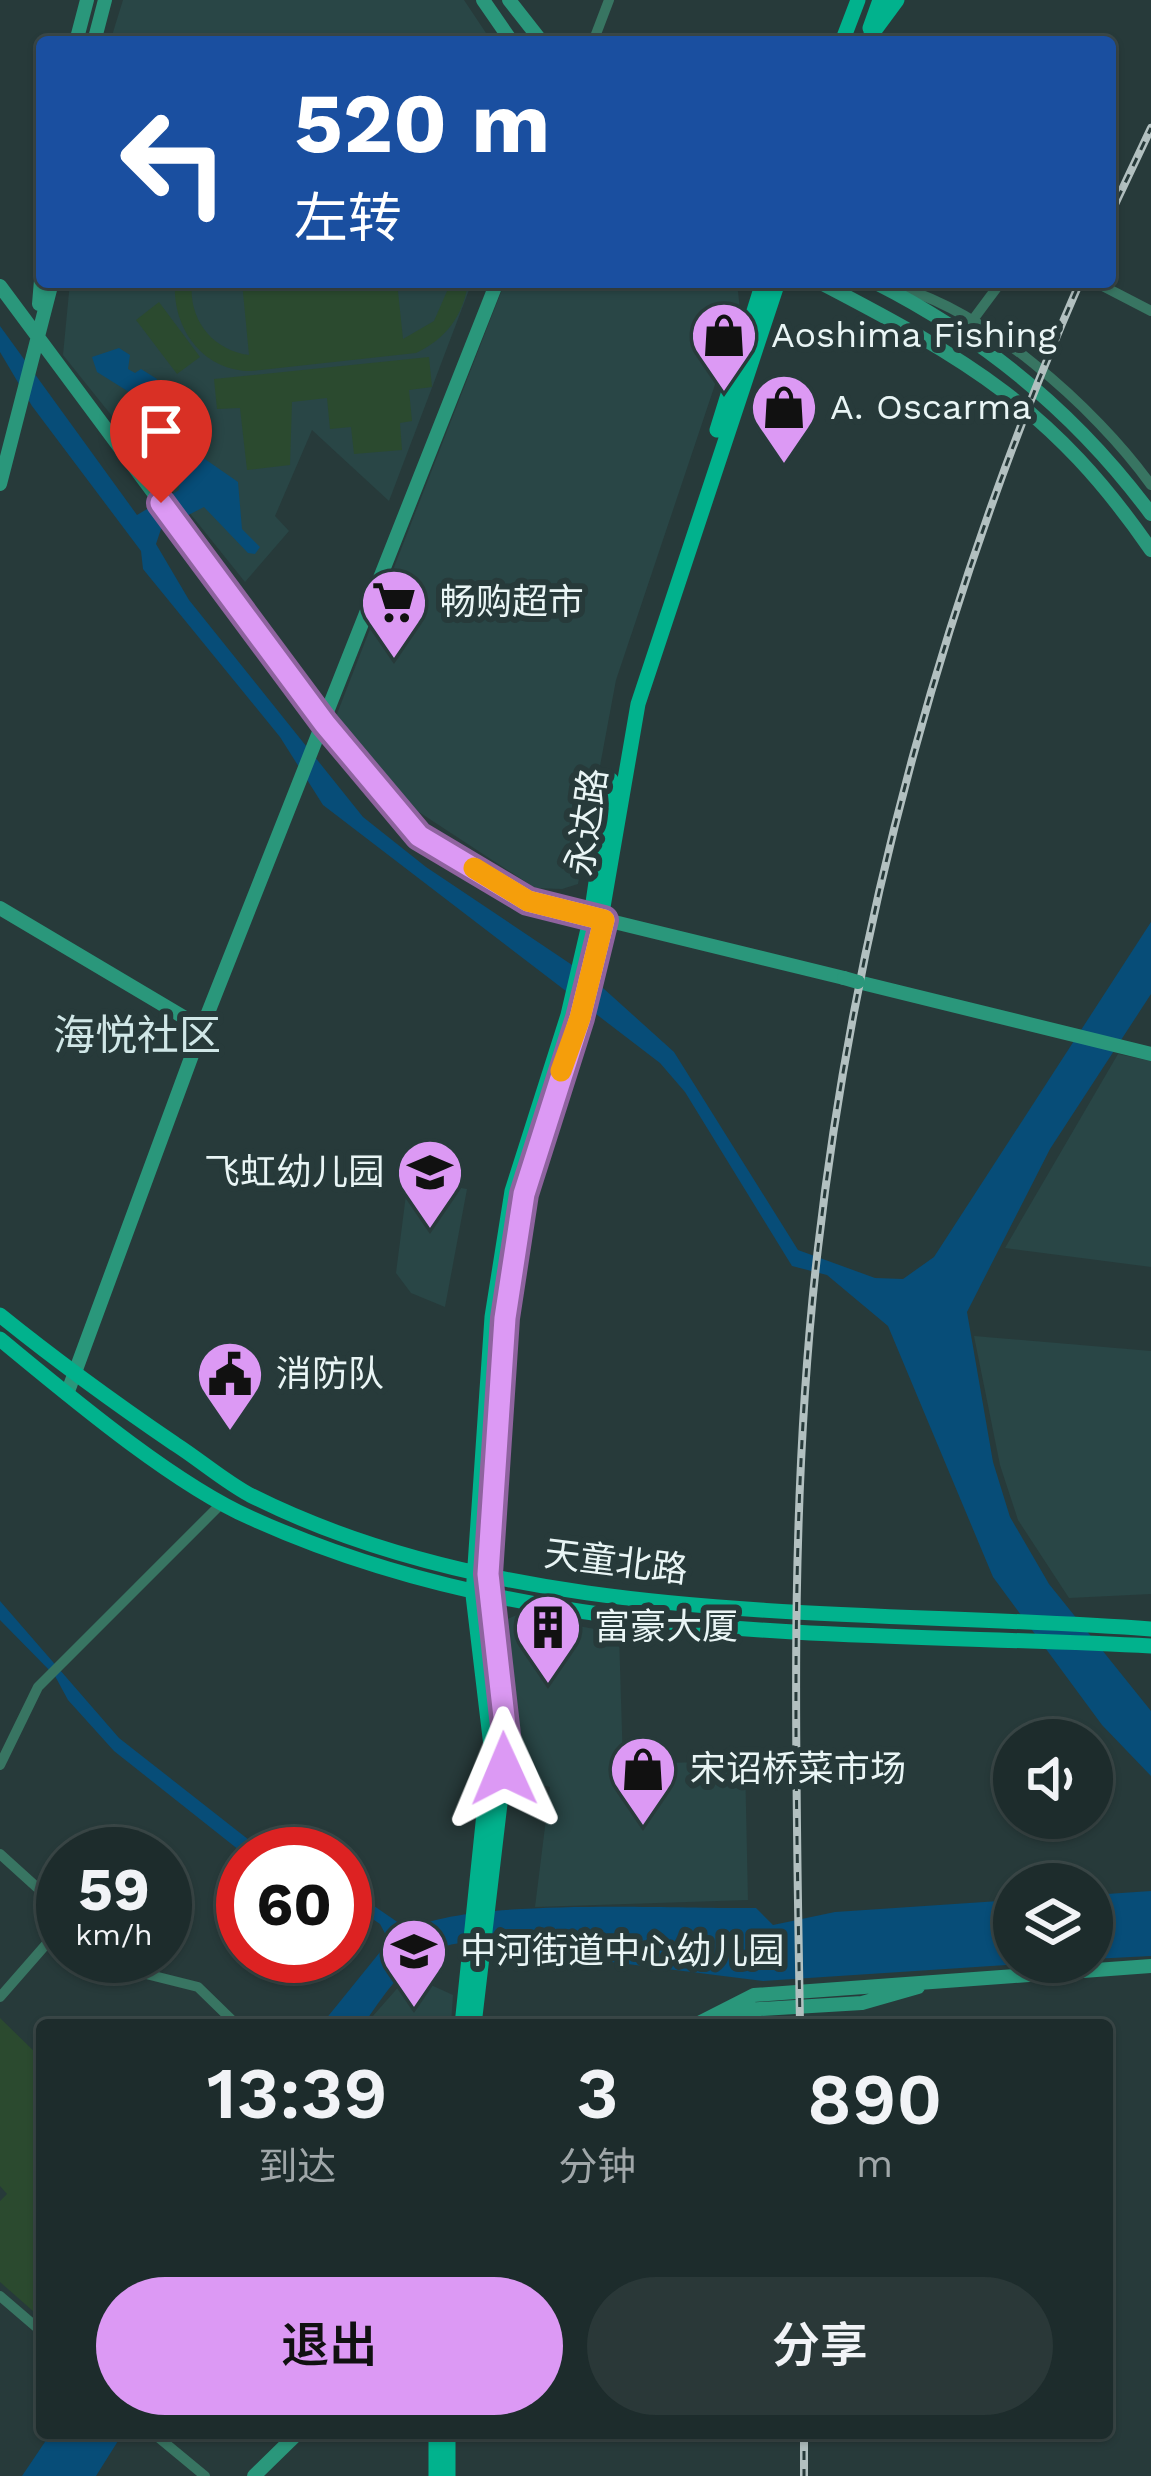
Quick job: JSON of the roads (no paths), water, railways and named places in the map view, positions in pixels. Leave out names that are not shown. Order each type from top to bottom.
[{"type":"main road","points":[[841,36],[848,0]]},
{"type":"main road","points":[[843,36],[858,0]]},
{"type":"main road","points":[[867,36],[880,0]]},
{"type":"main road","points":[[870,36],[897,0]]},
{"type":"main road","name":"永达路","points":[[597,918],[628,703],[761,288]]},
{"type":"main road","name":"永达路","points":[[463,2019],[482,1890],[491,1746],[481,1571],[501,1360],[524,1194],[587,964],[642,688],[776,288]]},
{"type":"main road","name":"天童北路","points":[[0,1315],[74,1375],[249,1494],[375,1543],[481,1571],[610,1596],[1151,1628]]},
{"type":"main road","name":"天童北路","points":[[0,1339],[67,1394],[223,1502],[379,1570],[481,1597],[581,1614],[999,1642],[1151,1646]]},
{"type":"main road","name":"永达路","points":[[472,1974],[474,2019]]},
{"type":"main road","points":[[436,2439],[436,2476]]},
{"type":"main road","points":[[448,2439],[448,2476]]},
{"type":"street","points":[[78,36],[87,0]]},
{"type":"street","points":[[96,36],[106,0]]},
{"type":"street","points":[[483,0],[508,36]]},
{"type":"street","points":[[509,0],[537,36]]},
{"type":"street","points":[[595,36],[609,0]]},
{"type":"street","points":[[0,286],[322,731],[419,836],[528,901],[1151,1054]]},
{"type":"street","points":[[36,339],[40,288]]},
{"type":"street","points":[[0,484],[50,288]]},
{"type":"street","points":[[67,1394],[202,1028],[495,288]]},
{"type":"street","points":[[830,288],[951,351],[1011,392],[1078,456],[1151,550]]},
{"type":"street","points":[[884,288],[1018,371],[1086,433],[1151,514]]},
{"type":"street","points":[[902,288],[972,321],[1076,403],[1122,447],[1151,485]]},
{"type":"street","points":[[972,321],[997,288]]},
{"type":"street","points":[[1106,288],[1151,311]]},
{"type":"street","points":[[0,908],[202,1028]]},
{"type":"street","points":[[0,1765],[38,1687],[223,1502]]},
{"type":"street","points":[[0,1854],[36,1887]]},
{"type":"street","points":[[0,1996],[36,1955]]},
{"type":"street","points":[[705,2019],[757,2006],[862,2003],[934,1982],[1151,1966]]},
{"type":"street","points":[[182,1983],[198,1987],[231,2019]]},
{"type":"street","points":[[0,2296],[36,2327]]},
{"type":"street","points":[[160,2439],[205,2476]]},
{"type":"street","points":[[254,2476],[292,2439]]},
{"type":"water","points":[[0,326],[137,515],[179,490],[181,470],[161,443],[145,402],[97,372],[92,357],[119,348],[130,355],[128,369],[135,373],[141,369],[157,379],[153,386],[171,397],[189,448],[238,482],[242,529],[260,547],[255,554],[248,553],[204,507],[161,529],[156,544],[189,600],[363,817],[426,867],[593,979],[674,1052],[798,1250],[875,1278],[903,1279],[934,1257],[1151,922],[1151,994],[1050,1149],[967,1312],[993,1462],[1010,1517],[1049,1584],[1151,1711],[1151,1776],[1113,1736],[1113,1719],[1098,1719],[993,1577],[888,1326],[827,1275],[792,1266],[685,1092],[660,1063],[323,805],[280,737],[143,569],[141,551],[32,406],[0,352]]},
{"type":"water","points":[[0,1601],[119,1738],[233,1827],[216,1827],[216,1832],[114,1751],[68,1700],[55,1676],[0,1620]]},
{"type":"water","points":[[1151,1891],[1151,1956],[1113,1958],[1113,1894]]},
{"type":"water","points":[[993,1901],[993,1966],[763,1981],[460,1943],[415,1962],[367,2019],[326,2019],[355,1983],[372,1983],[372,1962],[389,1941],[372,1919],[372,1905],[409,1930],[437,1920],[524,1909],[756,1908],[773,1925],[835,1912]]},
{"type":"water","points":[[47,2439],[119,2439],[96,2476],[22,2476]]},
{"type":"railway","points":[[1116,202],[1151,128]]},
{"type":"railway","points":[[800,2019],[798,1539],[808,1345],[835,1124],[856,1000],[913,755],[988,515],[1077,288]]},
{"type":"railway","points":[[804,2439],[804,2476]]},
{"type":"place","name":"Aoshima Fishing","points":[[724,394]]},
{"type":"place","name":"A. Oscarma","points":[[784,466]]},
{"type":"place","name":"畅购超市","points":[[394,661]]},
{"type":"place","name":"飞虹幼儿园","points":[[430,1231]]},
{"type":"place","name":"消防队","points":[[230,1433]]},
{"type":"place","name":"富豪大厦","points":[[548,1686]]},
{"type":"place","name":"宋诏桥菜市场","points":[[643,1828]]},
{"type":"place","name":"中河街道中心幼儿园","points":[[414,2010]]},
{"type":"district","name":"海悦社区","points":[[137,1035]]}]
